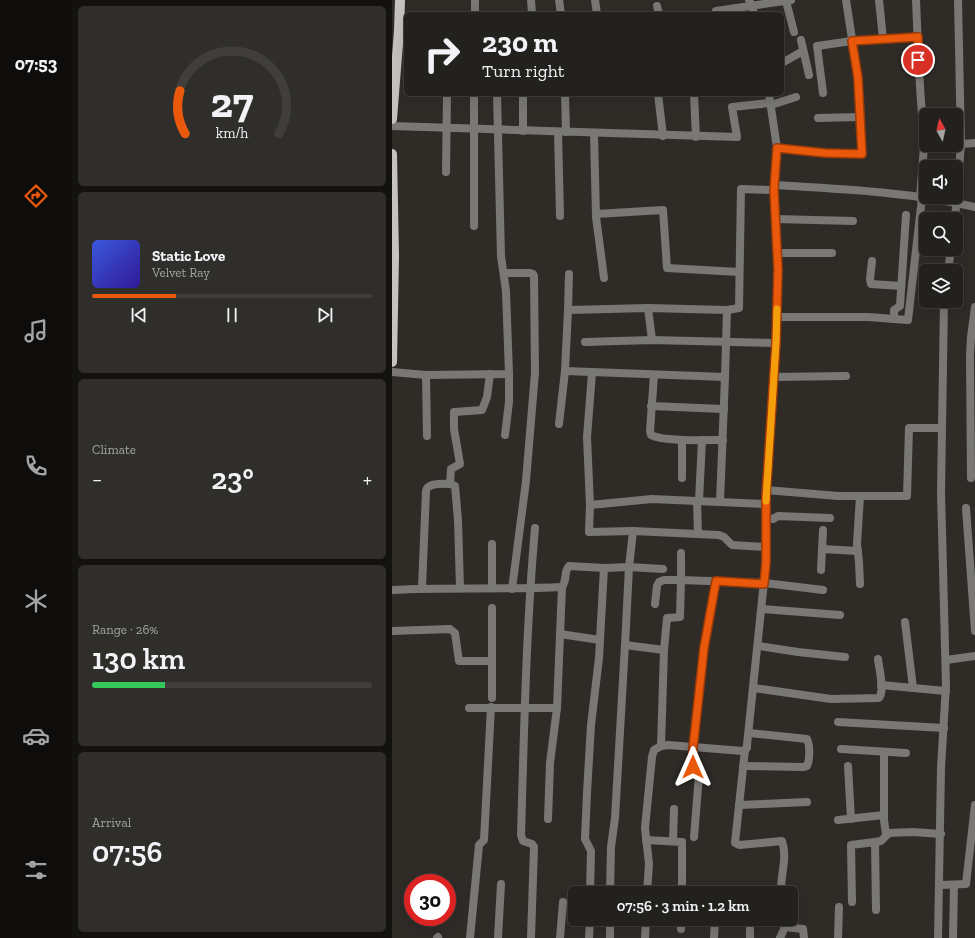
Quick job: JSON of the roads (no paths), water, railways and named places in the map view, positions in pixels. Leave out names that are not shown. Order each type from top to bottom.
[{"type":"main road","points":[[392,119],[395,31],[400,0]]},
{"type":"main road","points":[[392,154],[394,256],[392,362]]},
{"type":"street","points":[[475,0],[475,12]]},
{"type":"street","points":[[531,0],[532,12]]},
{"type":"street","points":[[559,0],[561,12]]},
{"type":"street","points":[[595,0],[597,12]]},
{"type":"street","points":[[716,11],[752,7],[788,0],[794,32]]},
{"type":"street","points":[[777,148],[825,153],[862,154],[858,78],[846,0]]},
{"type":"street","points":[[879,0],[883,39]]},
{"type":"street","points":[[916,0],[924,146],[923,160]]},
{"type":"street","points":[[958,0],[960,108]]},
{"type":"street","points":[[823,93],[817,46],[852,41],[918,37]]},
{"type":"street","points":[[801,40],[808,75]]},
{"type":"street","points":[[784,62],[804,51]]},
{"type":"street","points":[[446,172],[447,96]]},
{"type":"street","points":[[474,96],[474,226]]},
{"type":"street","points":[[497,96],[501,256],[508,322],[509,402],[504,435]]},
{"type":"street","points":[[523,96],[523,131]]},
{"type":"street","points":[[560,216],[564,96]]},
{"type":"street","points":[[658,96],[663,136]]},
{"type":"street","points":[[694,96],[696,137]]},
{"type":"street","points":[[392,126],[663,136],[737,137],[732,107],[796,97]]},
{"type":"street","points":[[770,100],[777,148],[774,188],[777,253],[776,343],[766,490],[766,547],[759,646],[748,745],[745,750],[735,840],[736,844],[741,845],[780,840],[782,842],[784,864],[781,886]]},
{"type":"street","points":[[818,118],[860,117]]},
{"type":"street","points":[[594,133],[596,214],[604,278]]},
{"type":"street","points":[[963,144],[975,144]]},
{"type":"street","points":[[568,310],[648,308],[727,310],[738,308],[742,189],[774,188],[858,191],[919,198]]},
{"type":"street","points":[[776,317],[868,317],[908,320],[920,204]]},
{"type":"street","points":[[962,204],[975,207]]},
{"type":"street","points":[[596,214],[663,210],[667,268],[739,272]]},
{"type":"street","points":[[894,319],[894,310],[900,306],[906,215]]},
{"type":"street","points":[[776,219],[853,221]]},
{"type":"street","points":[[777,253],[832,253]]},
{"type":"street","points":[[872,261],[870,279],[872,284],[901,286]]},
{"type":"street","points":[[504,273],[530,273],[534,276],[535,373],[526,481],[512,588]]},
{"type":"street","points":[[559,424],[565,371],[569,274]]},
{"type":"street","points":[[971,478],[970,355],[975,306]]},
{"type":"street","points":[[648,308],[652,340]]},
{"type":"street","points":[[938,938],[941,768],[946,691],[941,492],[944,308]]},
{"type":"street","points":[[720,502],[727,310]]},
{"type":"street","points":[[585,342],[652,340],[776,343]]},
{"type":"street","points":[[565,371],[725,377]]},
{"type":"street","points":[[392,372],[426,375],[509,374]]},
{"type":"street","points":[[592,373],[587,437],[590,505],[589,532],[633,531],[722,536],[734,546],[766,547]]},
{"type":"street","points":[[450,484],[451,469],[460,464],[454,429],[454,412],[482,410],[487,397],[490,374]]},
{"type":"street","points":[[426,375],[427,436]]},
{"type":"street","points":[[654,375],[650,431],[653,437],[682,440],[723,440]]},
{"type":"street","points":[[774,377],[846,376]]},
{"type":"street","points":[[651,406],[724,409]]},
{"type":"street","points":[[766,490],[838,496],[907,496],[908,428],[942,428]]},
{"type":"street","points":[[682,440],[682,478]]},
{"type":"street","points":[[698,534],[698,501],[702,440]]},
{"type":"street","points":[[422,588],[426,491],[431,485],[450,484],[455,486],[458,506],[460,588]]},
{"type":"street","points":[[860,496],[858,551],[860,584]]},
{"type":"street","points":[[590,505],[652,499],[766,504]]},
{"type":"street","points":[[966,508],[975,631]]},
{"type":"street","points":[[766,518],[772,519],[778,516],[830,518]]},
{"type":"street","points":[[531,938],[534,849],[532,844],[523,841],[521,835],[524,707],[530,589],[535,528]]},
{"type":"street","points":[[821,570],[823,530]]},
{"type":"street","points":[[610,886],[611,847],[615,818],[629,568],[633,531]]},
{"type":"street","points":[[492,544],[492,587]]},
{"type":"street","points":[[822,549],[858,551]]},
{"type":"street","points":[[661,746],[664,650],[667,618],[680,617],[681,553]]},
{"type":"street","points":[[548,819],[550,764],[557,708],[562,587],[566,582],[566,570],[569,566],[663,569]]},
{"type":"street","points":[[590,886],[591,851],[585,841],[585,828],[591,725],[600,640],[604,568]]},
{"type":"street","points":[[655,604],[658,582],[664,580],[764,584],[823,590]]},
{"type":"street","points":[[694,836],[699,775],[692,766],[693,748],[704,648],[716,581]]},
{"type":"street","points":[[392,590],[422,588],[492,587],[530,589],[562,587]]},
{"type":"street","points":[[492,608],[492,698]]},
{"type":"street","points":[[762,609],[840,615]]},
{"type":"street","points":[[905,622],[912,688]]},
{"type":"street","points":[[392,630],[450,629],[455,633],[459,661],[492,661]]},
{"type":"street","points":[[560,634],[600,640]]},
{"type":"street","points":[[625,645],[664,650]]},
{"type":"street","points":[[759,646],[845,657]]},
{"type":"street","points":[[946,660],[975,656]]},
{"type":"street","points":[[754,688],[831,699],[877,698],[881,696],[878,659]]},
{"type":"street","points":[[881,685],[946,691]]},
{"type":"street","points":[[470,938],[479,846],[484,840],[491,707]]},
{"type":"street","points":[[469,708],[557,708]]},
{"type":"street","points":[[838,722],[944,728]]},
{"type":"street","points":[[743,766],[803,767],[807,766],[808,762],[809,743],[807,739],[749,733]]},
{"type":"street","points":[[647,886],[649,864],[646,840],[646,822],[652,757],[654,750],[661,746],[668,745],[693,748],[745,750]]},
{"type":"street","points":[[841,749],[906,753]]},
{"type":"street","points":[[884,752],[884,815],[886,835]]},
{"type":"street","points":[[848,766],[851,818]]},
{"type":"street","points":[[739,805],[807,802]]},
{"type":"street","points":[[940,885],[966,884],[975,805]]},
{"type":"street","points":[[673,841],[674,810]]},
{"type":"street","points":[[838,820],[884,815]]},
{"type":"street","points":[[852,902],[851,845],[881,841],[889,833],[913,832],[940,834]]},
{"type":"street","points":[[646,840],[673,841],[680,842],[682,844],[682,886]]},
{"type":"street","points":[[875,842],[876,910]]},
{"type":"street","points":[[498,938],[501,884]]},
{"type":"street","points":[[953,938],[954,885]]},
{"type":"street","points":[[560,938],[563,902]]},
{"type":"street","points":[[838,938],[839,907]]},
{"type":"street","points":[[589,938],[590,926]]},
{"type":"street","points":[[610,926],[610,938]]},
{"type":"street","points":[[645,938],[646,926]]},
{"type":"street","points":[[714,938],[715,926]]},
{"type":"street","points":[[780,938],[784,926]]},
{"type":"street","points":[[794,926],[803,929],[804,938]]},
{"type":"street","points":[[750,929],[750,938]]}]
